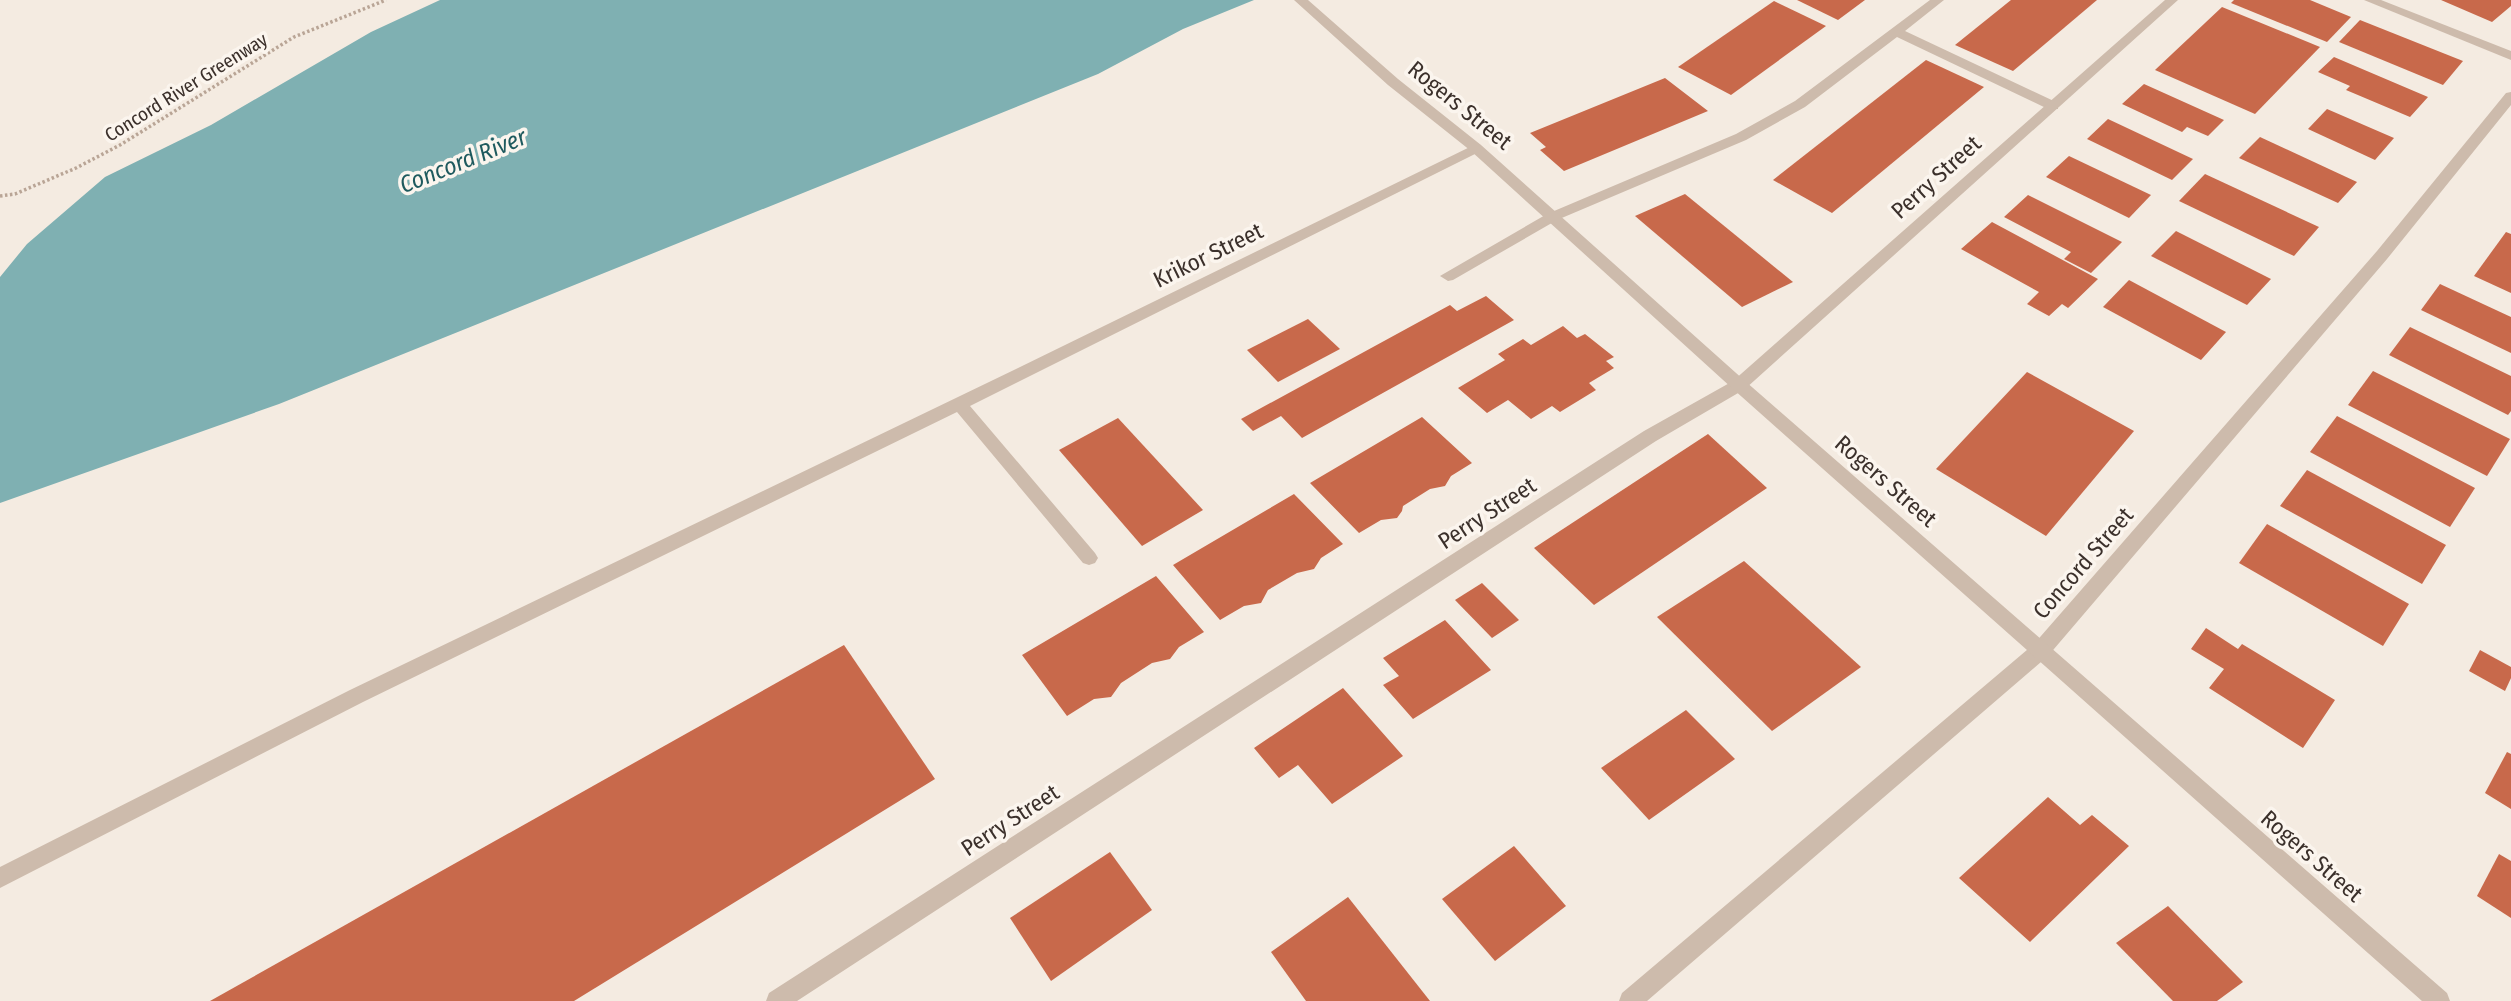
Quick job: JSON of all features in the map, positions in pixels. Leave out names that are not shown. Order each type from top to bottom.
[{"type":"street","name":"Rogers Street","points":[[1300,0],[1393,82],[1476,148],[1739,384],[2439,1001]]},
{"type":"street","points":[[1448,276],[1552,217],[1741,138],[1800,104],[1938,0]]},
{"type":"street","name":"Perry Street","points":[[777,1001],[1650,436],[1739,384],[2172,0]]},
{"type":"street","points":[[2370,0],[2511,56]]},
{"type":"street","points":[[1896,32],[2053,106]]},
{"type":"street","name":"Concord Street","points":[[1630,1001],[2041,650],[2382,255],[2511,96]]},
{"type":"street","name":"Krikor Street","points":[[0,878],[138,805],[575,587],[959,404],[1476,148]]},
{"type":"street","points":[[959,404],[1089,558]]},
{"type":"path","name":"Concord River Greenway","points":[[0,196],[15,194],[76,168],[120,145],[294,37],[386,0]]},
{"type":"water","name":"Concord River","points":[[440,0],[1254,0],[1183,29],[1098,74],[279,404],[0,503],[0,277],[27,244],[105,177],[211,125],[371,32]]},
{"type":"building","points":[[1797,0],[1865,0],[1838,20]]},
{"type":"building","points":[[2011,0],[2097,0],[2013,71],[1955,45]]},
{"type":"building","points":[[2234,0],[2310,0],[2351,17],[2327,42],[2231,3]]},
{"type":"building","points":[[2441,0],[2511,0],[2511,6],[2492,22]]},
{"type":"building","points":[[1774,1],[1826,26],[1731,95],[1678,67]]},
{"type":"building","points":[[2222,7],[2320,47],[2255,114],[2155,70]]},
{"type":"building","points":[[2360,20],[2463,61],[2443,85],[2339,42]]},
{"type":"building","points":[[2334,57],[2428,97],[2410,117],[2346,90],[2350,86],[2318,72]]},
{"type":"building","points":[[1926,60],[1984,87],[1832,213],[1773,180]]},
{"type":"building","points":[[1665,78],[1708,111],[1564,171],[1540,150],[1546,147],[1530,133]]},
{"type":"building","points":[[2144,84],[2224,120],[2208,136],[2187,127],[2182,132],[2122,104]]},
{"type":"building","points":[[2327,109],[2394,138],[2375,160],[2308,129]]},
{"type":"building","points":[[2108,119],[2193,159],[2172,180],[2087,139]]},
{"type":"building","points":[[2260,137],[2357,182],[2338,203],[2239,158]]},
{"type":"building","points":[[2069,156],[2151,195],[2129,218],[2046,177]]},
{"type":"building","points":[[2205,174],[2319,227],[2294,256],[2179,201]]},
{"type":"building","points":[[1685,194],[1793,282],[1742,307],[1635,216]]},
{"type":"building","points":[[2028,195],[2122,242],[2091,273],[2064,259],[2071,252],[2004,217]]},
{"type":"building","points":[[1992,222],[2098,279],[2068,308],[2062,304],[2049,316],[2027,304],[2039,292],[1961,249]]},
{"type":"building","points":[[2176,231],[2271,279],[2247,305],[2151,256]]},
{"type":"building","points":[[2506,232],[2511,234],[2511,293],[2474,276]]},
{"type":"building","points":[[2129,280],[2226,332],[2201,360],[2103,307]]},
{"type":"building","points":[[2440,284],[2511,317],[2511,353],[2421,310]]},
{"type":"building","points":[[1486,296],[1514,320],[1302,438],[1281,416],[1253,431],[1241,419],[1450,305],[1457,311]]},
{"type":"building","points":[[1308,319],[1340,349],[1278,382],[1247,350]]},
{"type":"building","points":[[1563,326],[1577,338],[1585,334],[1614,357],[1606,361],[1614,368],[1589,383],[1596,390],[1560,412],[1552,406],[1531,419],[1508,400],[1487,413],[1458,388],[1505,360],[1498,354],[1523,339],[1531,345]]},
{"type":"building","points":[[2410,327],[2511,376],[2511,411],[2508,415],[2389,355]]},
{"type":"building","points":[[2373,371],[2510,439],[2487,476],[2348,405]]},
{"type":"building","points":[[2027,372],[2134,431],[2046,536],[1936,469]]},
{"type":"building","points":[[2337,416],[2475,488],[2450,527],[2310,452]]},
{"type":"building","points":[[1422,417],[1472,463],[1451,476],[1445,486],[1430,489],[1403,506],[1397,518],[1381,520],[1359,533],[1310,483]]},
{"type":"building","points":[[1118,418],[1203,510],[1142,546],[1059,450]]},
{"type":"building","points":[[1708,434],[1767,488],[1594,605],[1534,548]]},
{"type":"building","points":[[2307,470],[2446,545],[2422,584],[2280,506]]},
{"type":"building","points":[[1294,494],[1343,544],[1321,558],[1314,569],[1297,573],[1268,590],[1261,603],[1244,606],[1220,620],[1173,565]]},
{"type":"building","points":[[2267,524],[2409,604],[2383,646],[2239,563]]},
{"type":"building","points":[[1744,561],[1861,667],[1772,731],[1657,617]]},
{"type":"building","points":[[1156,576],[1204,632],[1179,647],[1170,659],[1152,663],[1121,683],[1111,697],[1094,699],[1067,716],[1022,655]]},
{"type":"building","points":[[1482,583],[1519,620],[1492,638],[1455,600]]},
{"type":"building","points":[[1445,620],[1491,670],[1413,719],[1383,685],[1399,676],[1383,658]]},
{"type":"building","points":[[2206,628],[2238,649],[2242,644],[2335,700],[2303,748],[2209,688],[2224,669],[2191,649]]},
{"type":"building","points":[[844,645],[935,779],[574,1001],[210,1001]]},
{"type":"building","points":[[2480,650],[2511,667],[2511,678],[2505,691],[2469,671]]},
{"type":"building","points":[[1343,688],[1403,756],[1332,804],[1298,765],[1279,778],[1254,748]]},
{"type":"building","points":[[1686,710],[1735,759],[1649,820],[1601,768]]},
{"type":"building","points":[[2507,752],[2511,754],[2511,809],[2485,793]]},
{"type":"building","points":[[2048,797],[2080,825],[2092,815],[2129,846],[2030,942],[1959,878]]},
{"type":"building","points":[[1514,846],[1566,906],[1495,961],[1442,899]]},
{"type":"building","points":[[1110,852],[1152,910],[1051,981],[1010,918]]},
{"type":"building","points":[[2499,854],[2511,861],[2511,918],[2477,896]]},
{"type":"building","points":[[1348,897],[1430,1001],[1306,1001],[1271,952]]},
{"type":"building","points":[[2168,906],[2243,982],[2217,1001],[2173,1001],[2116,943]]}]
